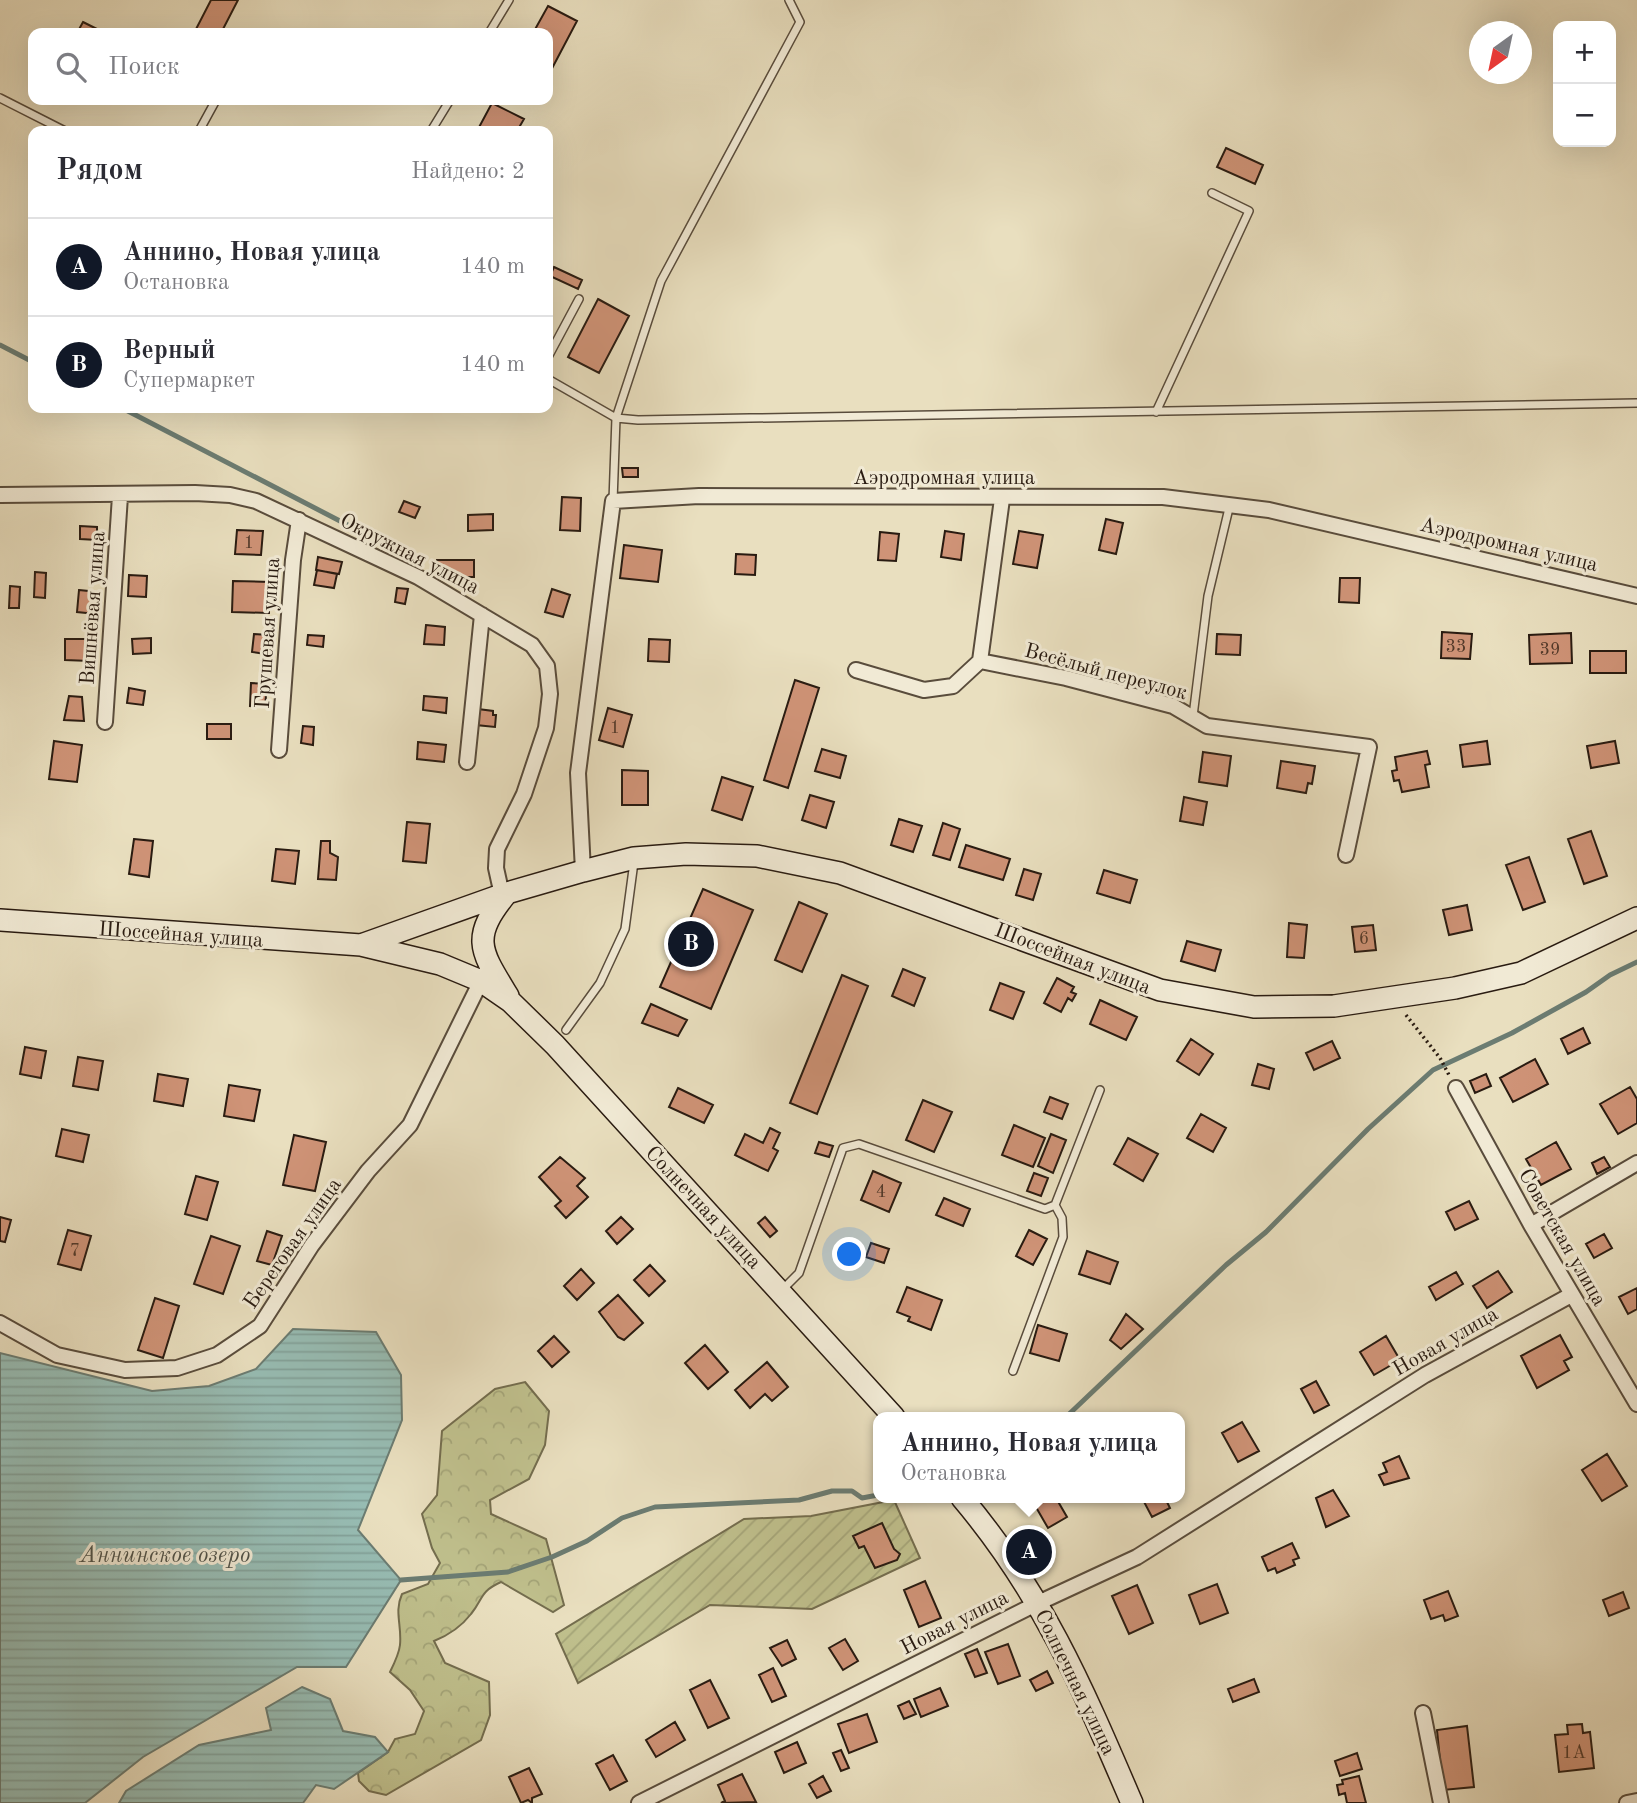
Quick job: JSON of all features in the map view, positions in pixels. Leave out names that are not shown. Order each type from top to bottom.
[{"type":"main road","name":"Шоссейная улица","points":[[0,920],[361,945],[504,894],[634,858],[685,854],[757,856],[840,873],[1160,990],[1254,1007],[1334,1006],[1393,998],[1521,973],[1637,918]]},
{"type":"main road","points":[[504,894],[488,916],[483,931],[484,957],[510,1001]]},
{"type":"main road","points":[[361,945],[440,964],[481,981],[510,1001]]},
{"type":"main road","name":"Солнечная улица","points":[[510,1001],[781,1291],[890,1412]]},
{"type":"main road","name":"Солнечная улица","points":[[966,1503],[994,1536],[1038,1603],[1067,1655],[1132,1803]]},
{"type":"street","name":"Окружная улица","points":[[0,495],[230,495],[256,501],[418,578],[532,645],[547,666],[550,694],[546,728],[524,794],[497,849],[496,868],[504,894]]},
{"type":"street","name":"Вишнёвая улица","points":[[105,722],[120,496]]},
{"type":"street","name":"Аэродромная улица","points":[[613,501],[699,496],[1002,499],[1163,497],[1269,510],[1637,596]]},
{"type":"street","points":[[856,670],[924,690],[953,687],[980,661],[1002,499]]},
{"type":"street","points":[[583,871],[578,773],[613,501]]},
{"type":"street","name":"Грушевая улица","points":[[279,750],[293,560],[299,520]]},
{"type":"street","points":[[467,762],[482,615]]},
{"type":"street","name":"Весёлый переулок","points":[[980,661],[1066,678],[1159,702],[1193,716],[1207,726],[1369,747],[1346,855]]},
{"type":"street","name":"Береговая улица","points":[[0,1323],[57,1355],[125,1370],[177,1368],[217,1355],[260,1326],[312,1245],[368,1171],[410,1125],[481,981]]},
{"type":"street","name":"Советская улица","points":[[1456,1088],[1571,1295],[1637,1404]]},
{"type":"street","points":[[1531,1225],[1637,1163]]},
{"type":"street","name":"Новая улица","points":[[639,1803],[1038,1603],[1137,1558],[1425,1375],[1571,1295]]},
{"type":"street","points":[[1423,1713],[1441,1803]]},
{"type":"street","points":[[1628,1803],[1637,1801]]},
{"type":"lane","points":[[492,28],[509,0]]},
{"type":"lane","points":[[613,501],[616,418],[661,281],[800,22],[789,0]]},
{"type":"lane","points":[[0,98],[55,126]]},
{"type":"lane","points":[[202,126],[213,105]]},
{"type":"lane","points":[[434,126],[447,105]]},
{"type":"lane","points":[[1156,412],[1249,211],[1212,193]]},
{"type":"lane","points":[[553,348],[579,299]]},
{"type":"lane","points":[[553,382],[616,418],[639,420],[1637,403]]},
{"type":"lane","points":[[1193,716],[1208,596],[1230,504]]},
{"type":"lane","points":[[566,1030],[600,983],[625,929],[634,858]]},
{"type":"lane","points":[[781,1291],[799,1273],[843,1148],[859,1144],[1045,1209],[1055,1205],[1100,1090]]},
{"type":"lane","points":[[1013,1371],[1063,1237],[1062,1218],[1055,1205]]},
{"type":"path","points":[[1393,998],[1446,1068]]},
{"type":"green space","points":[[525,1382],[549,1411],[545,1445],[529,1479],[490,1500],[491,1514],[546,1539],[564,1605],[553,1612],[501,1582],[485,1592],[459,1627],[434,1641],[445,1663],[489,1682],[490,1715],[481,1740],[386,1795],[369,1791],[359,1781],[358,1773],[388,1752],[395,1739],[415,1734],[424,1711],[410,1690],[390,1672],[400,1645],[398,1613],[402,1594],[428,1584],[440,1563],[432,1548],[422,1514],[437,1495],[442,1431],[495,1389]]},
{"type":"green space","points":[[878,1503],[895,1503],[920,1558],[812,1609],[710,1605],[578,1683],[556,1634],[744,1519],[811,1516]]},
{"type":"water","name":"Аннинское озеро","points":[[293,1329],[376,1332],[401,1375],[402,1420],[358,1530],[401,1580],[346,1667],[297,1667],[143,1757],[85,1803],[0,1803],[0,1353],[152,1391],[209,1386],[256,1369]]},
{"type":"water","points":[[302,1687],[330,1699],[343,1731],[375,1737],[388,1752],[334,1789],[316,1785],[303,1803],[119,1803],[126,1791],[199,1745],[271,1730],[266,1708]]},
{"type":"building","points":[[211,0],[238,0],[224,28],[197,28]]},
{"type":"building","points":[[548,6],[577,21],[553,67],[553,28],[536,28]]},
{"type":"building","points":[[83,22],[95,28],[80,28]]},
{"type":"building","points":[[491,105],[524,119],[520,126],[480,126]]},
{"type":"building","points":[[1226,148],[1263,165],[1255,184],[1217,167]]},
{"type":"building","points":[[554,267],[582,280],[578,289],[553,277]]},
{"type":"building","points":[[598,299],[629,316],[599,373],[568,357]]},
{"type":"building","points":[[622,468],[638,468],[638,477],[623,477]]},
{"type":"building","points":[[562,497],[581,498],[580,531],[560,530]]},
{"type":"building","points":[[404,501],[420,507],[415,518],[399,512]]},
{"type":"building","points":[[493,514],[493,530],[468,531],[468,515]]},
{"type":"building","points":[[1106,519],[1123,523],[1116,554],[1099,550]]},
{"type":"building","points":[[80,526],[97,527],[97,540],[80,539]]},
{"type":"building","points":[[237,530],[263,531],[261,555],[235,554]]},
{"type":"building","points":[[945,531],[964,534],[961,560],[941,557]]},
{"type":"building","points":[[1019,531],[1043,535],[1037,568],[1013,564]]},
{"type":"building","points":[[880,532],[899,534],[896,561],[878,560]]},
{"type":"building","points":[[624,545],[662,550],[658,582],[620,578]]},
{"type":"building","points":[[736,554],[756,555],[755,575],[735,574]]},
{"type":"building","points":[[318,557],[342,562],[339,574],[316,570]]},
{"type":"building","points":[[437,560],[474,560],[474,577],[458,577],[436,565]]},
{"type":"building","points":[[317,570],[337,574],[334,588],[314,585]]},
{"type":"building","points":[[35,572],[46,573],[45,598],[34,597]]},
{"type":"building","points":[[129,575],[147,576],[146,597],[128,596]]},
{"type":"building","points":[[1340,578],[1360,578],[1359,603],[1339,602]]},
{"type":"building","points":[[233,581],[270,582],[269,613],[232,612]]},
{"type":"building","points":[[10,586],[20,587],[19,608],[9,608]]},
{"type":"building","points":[[397,588],[408,589],[405,604],[395,602]]},
{"type":"building","points":[[552,589],[570,595],[563,617],[545,612]]},
{"type":"building","points":[[79,590],[98,592],[96,614],[77,612]]},
{"type":"building","points":[[426,625],[445,627],[444,645],[424,644]]},
{"type":"building","points":[[1442,632],[1472,634],[1470,659],[1441,658]]},
{"type":"building","points":[[1571,633],[1572,663],[1530,664],[1529,635]]},
{"type":"building","points":[[254,634],[268,635],[266,654],[252,652]]},
{"type":"building","points":[[1217,634],[1241,635],[1240,655],[1216,654]]},
{"type":"building","points":[[308,635],[324,636],[323,647],[307,645]]},
{"type":"building","points":[[151,638],[151,653],[133,654],[132,639]]},
{"type":"building","points":[[65,639],[90,639],[90,661],[65,660]]},
{"type":"building","points":[[649,639],[670,640],[669,662],[648,661]]},
{"type":"building","points":[[1590,651],[1626,651],[1626,673],[1590,673]]},
{"type":"building","points":[[795,680],[819,688],[788,788],[764,780]]},
{"type":"building","points":[[251,683],[267,684],[265,707],[250,706]]},
{"type":"building","points":[[129,688],[145,691],[143,705],[127,703]]},
{"type":"building","points":[[69,696],[82,697],[84,721],[64,720]]},
{"type":"building","points":[[424,696],[447,698],[446,713],[423,710]]},
{"type":"building","points":[[608,708],[632,715],[623,747],[599,740]]},
{"type":"building","points":[[478,709],[493,711],[493,715],[496,715],[495,727],[476,725]]},
{"type":"building","points":[[207,724],[231,724],[231,739],[207,739]]},
{"type":"building","points":[[303,726],[314,727],[313,745],[301,743]]},
{"type":"building","points":[[54,741],[82,745],[77,782],[49,779]]},
{"type":"building","points":[[1487,741],[1490,764],[1463,767],[1460,745]]},
{"type":"building","points":[[1615,741],[1619,763],[1591,768],[1587,746]]},
{"type":"building","points":[[418,742],[446,745],[444,762],[417,759]]},
{"type":"building","points":[[822,749],[846,756],[840,778],[815,771]]},
{"type":"building","points":[[1427,751],[1430,764],[1425,765],[1429,787],[1402,792],[1399,780],[1394,781],[1392,771],[1397,770],[1395,757]]},
{"type":"building","points":[[1203,752],[1231,756],[1227,786],[1199,782]]},
{"type":"building","points":[[1281,761],[1315,766],[1312,784],[1308,783],[1306,793],[1277,788]]},
{"type":"building","points":[[622,770],[648,771],[648,805],[622,805]]},
{"type":"building","points":[[722,777],[753,787],[742,820],[712,810]]},
{"type":"building","points":[[810,795],[834,802],[826,828],[802,820]]},
{"type":"building","points":[[1184,797],[1207,802],[1203,825],[1180,821]]},
{"type":"building","points":[[899,819],[922,826],[913,852],[891,845]]},
{"type":"building","points":[[407,822],[430,824],[426,863],[403,861]]},
{"type":"building","points":[[943,823],[960,829],[950,860],[933,855]]},
{"type":"building","points":[[1591,831],[1607,876],[1584,884],[1568,839]]},
{"type":"building","points":[[134,839],[153,841],[149,877],[129,874]]},
{"type":"building","points":[[321,841],[330,841],[330,853],[338,857],[336,880],[318,879]]},
{"type":"building","points":[[966,845],[1010,859],[1003,880],[959,867]]},
{"type":"building","points":[[276,849],[299,851],[295,884],[272,881]]},
{"type":"building","points":[[1529,857],[1545,902],[1523,910],[1506,865]]},
{"type":"building","points":[[1024,869],[1041,874],[1033,900],[1016,895]]},
{"type":"building","points":[[1104,870],[1137,880],[1130,903],[1097,893]]},
{"type":"building","points":[[703,889],[753,910],[711,1009],[660,987]]},
{"type":"building","points":[[799,902],[827,914],[802,972],[775,960]]},
{"type":"building","points":[[1467,905],[1472,930],[1449,935],[1443,910]]},
{"type":"building","points":[[1289,923],[1307,925],[1304,958],[1287,957]]},
{"type":"building","points":[[1373,925],[1376,950],[1355,952],[1352,927]]},
{"type":"building","points":[[1187,941],[1221,950],[1215,971],[1181,961]]},
{"type":"building","points":[[903,969],[925,978],[914,1006],[892,996]]},
{"type":"building","points":[[842,975],[868,986],[817,1114],[790,1103]]},
{"type":"building","points":[[1057,978],[1074,987],[1071,992],[1076,994],[1072,1001],[1068,998],[1061,1012],[1044,1003]]},
{"type":"building","points":[[1000,983],[1024,992],[1013,1019],[990,1010]]},
{"type":"building","points":[[1100,1000],[1137,1017],[1126,1040],[1090,1024]]},
{"type":"building","points":[[651,1004],[687,1020],[678,1036],[642,1023]]},
{"type":"building","points":[[1583,1028],[1590,1043],[1568,1054],[1561,1039]]},
{"type":"building","points":[[1191,1039],[1213,1054],[1199,1075],[1177,1061]]},
{"type":"building","points":[[1332,1041],[1340,1058],[1314,1070],[1306,1053]]},
{"type":"building","points":[[25,1047],[46,1051],[41,1078],[20,1074]]},
{"type":"building","points":[[78,1057],[103,1061],[98,1090],[73,1086]]},
{"type":"building","points":[[1535,1059],[1548,1084],[1513,1102],[1500,1078]]},
{"type":"building","points":[[1258,1064],[1274,1069],[1269,1089],[1252,1085]]},
{"type":"building","points":[[158,1074],[188,1079],[183,1106],[154,1101]]},
{"type":"building","points":[[1486,1074],[1491,1086],[1475,1093],[1470,1081]]},
{"type":"building","points":[[229,1085],[260,1090],[254,1121],[224,1116]]},
{"type":"building","points":[[1630,1087],[1637,1099],[1637,1123],[1618,1134],[1600,1104]]},
{"type":"building","points":[[678,1088],[713,1105],[704,1123],[669,1107]]},
{"type":"building","points":[[1050,1097],[1068,1104],[1062,1119],[1044,1112]]},
{"type":"building","points":[[923,1100],[952,1112],[934,1152],[906,1140]]},
{"type":"building","points":[[1201,1114],[1226,1128],[1213,1152],[1187,1138]]},
{"type":"building","points":[[1014,1125],[1045,1138],[1033,1167],[1002,1155]]},
{"type":"building","points":[[770,1128],[780,1133],[773,1148],[778,1151],[768,1171],[735,1155],[745,1134],[763,1143]]},
{"type":"building","points":[[62,1129],[89,1135],[83,1162],[56,1156]]},
{"type":"building","points":[[1051,1134],[1066,1140],[1053,1173],[1038,1166]]},
{"type":"building","points":[[294,1135],[326,1142],[315,1191],[283,1185]]},
{"type":"building","points":[[1128,1138],[1158,1154],[1143,1181],[1114,1164]]},
{"type":"building","points":[[819,1142],[833,1146],[829,1157],[815,1153]]},
{"type":"building","points":[[1556,1142],[1571,1169],[1541,1185],[1526,1159]]},
{"type":"building","points":[[560,1157],[585,1178],[577,1186],[588,1197],[566,1218],[555,1206],[561,1201],[539,1177]]},
{"type":"building","points":[[1604,1157],[1610,1167],[1597,1174],[1592,1163]]},
{"type":"building","points":[[873,1171],[901,1183],[889,1212],[861,1200]]},
{"type":"building","points":[[1034,1173],[1048,1178],[1041,1196],[1027,1191]]},
{"type":"building","points":[[196,1176],[218,1182],[207,1220],[185,1214]]},
{"type":"building","points":[[944,1198],[970,1209],[963,1226],[936,1215]]},
{"type":"building","points":[[1469,1201],[1478,1219],[1455,1230],[1446,1212]]},
{"type":"building","points":[[0,1217],[11,1220],[5,1242],[0,1241]]},
{"type":"building","points":[[621,1217],[633,1229],[617,1244],[606,1231]]},
{"type":"building","points":[[765,1217],[777,1231],[770,1237],[758,1223]]},
{"type":"building","points":[[68,1230],[91,1236],[81,1270],[58,1264]]},
{"type":"building","points":[[1029,1230],[1047,1239],[1033,1265],[1016,1256]]},
{"type":"building","points":[[267,1231],[282,1236],[272,1265],[257,1261]]},
{"type":"building","points":[[1604,1234],[1612,1248],[1594,1258],[1586,1244]]},
{"type":"building","points":[[211,1236],[240,1246],[223,1294],[194,1284]]},
{"type":"building","points":[[871,1243],[889,1249],[884,1263],[866,1257]]},
{"type":"building","points":[[1087,1251],[1118,1262],[1110,1284],[1079,1274]]},
{"type":"building","points":[[650,1265],[665,1281],[649,1296],[634,1280]]},
{"type":"building","points":[[581,1269],[594,1283],[577,1300],[564,1286]]},
{"type":"building","points":[[1498,1271],[1512,1292],[1487,1308],[1473,1286]]},
{"type":"building","points":[[1456,1272],[1463,1284],[1436,1300],[1429,1287]]},
{"type":"building","points":[[907,1287],[942,1300],[931,1330],[908,1321],[910,1317],[897,1312]]},
{"type":"building","points":[[1637,1288],[1637,1309],[1628,1314],[1619,1297]]},
{"type":"building","points":[[618,1295],[643,1323],[624,1340],[618,1337],[599,1312]]},
{"type":"building","points":[[155,1298],[179,1306],[163,1358],[138,1350]]},
{"type":"building","points":[[1126,1314],[1143,1329],[1121,1349],[1110,1340]]},
{"type":"building","points":[[1038,1325],[1067,1334],[1059,1361],[1030,1353]]},
{"type":"building","points":[[1560,1335],[1572,1357],[1564,1361],[1569,1370],[1537,1388],[1521,1356]]},
{"type":"building","points":[[554,1336],[569,1352],[552,1367],[538,1351]]},
{"type":"building","points":[[1386,1336],[1400,1360],[1374,1375],[1360,1352]]},
{"type":"building","points":[[705,1345],[728,1372],[708,1389],[685,1363]]},
{"type":"building","points":[[767,1362],[788,1387],[772,1401],[765,1394],[750,1408],[735,1390]]},
{"type":"building","points":[[1316,1381],[1329,1405],[1314,1413],[1301,1389]]},
{"type":"building","points":[[1242,1422],[1259,1451],[1238,1462],[1222,1433]]},
{"type":"building","points":[[1607,1454],[1627,1486],[1602,1501],[1582,1470]]},
{"type":"building","points":[[1399,1456],[1409,1478],[1384,1485],[1379,1475],[1387,1472],[1383,1463]]},
{"type":"building","points":[[1333,1490],[1349,1516],[1326,1527],[1316,1498]]},
{"type":"building","points":[[1034,1503],[1059,1503],[1067,1517],[1048,1528]]},
{"type":"building","points":[[1145,1503],[1168,1503],[1170,1508],[1152,1517]]},
{"type":"building","points":[[882,1523],[894,1549],[900,1554],[897,1560],[875,1568],[864,1546],[859,1548],[853,1536]]},
{"type":"building","points":[[1292,1543],[1299,1558],[1293,1560],[1295,1565],[1277,1573],[1275,1568],[1268,1571],[1262,1557]]},
{"type":"building","points":[[925,1581],[941,1618],[919,1627],[904,1590]]},
{"type":"building","points":[[1217,1584],[1228,1613],[1200,1624],[1189,1595]]},
{"type":"building","points":[[1137,1585],[1153,1623],[1129,1634],[1112,1596]]},
{"type":"building","points":[[1448,1591],[1458,1616],[1445,1621],[1443,1615],[1431,1619],[1424,1600]]},
{"type":"building","points":[[1623,1592],[1629,1608],[1609,1616],[1603,1600]]},
{"type":"building","points":[[845,1639],[858,1661],[843,1670],[829,1648]]},
{"type":"building","points":[[787,1640],[796,1659],[782,1666],[770,1648]]},
{"type":"building","points":[[1008,1644],[1020,1676],[998,1684],[985,1652]]},
{"type":"building","points":[[977,1649],[987,1673],[975,1677],[965,1654]]},
{"type":"building","points":[[773,1668],[786,1696],[772,1702],[759,1675]]},
{"type":"building","points":[[1047,1671],[1053,1683],[1036,1691],[1030,1680]]},
{"type":"building","points":[[1254,1679],[1259,1692],[1233,1702],[1228,1689]]},
{"type":"building","points":[[710,1680],[729,1718],[708,1728],[690,1690]]},
{"type":"building","points":[[940,1688],[948,1706],[921,1717],[914,1699]]},
{"type":"building","points":[[909,1701],[916,1714],[904,1719],[898,1706]]},
{"type":"building","points":[[867,1714],[877,1742],[849,1753],[838,1724]]},
{"type":"building","points":[[675,1722],[685,1740],[656,1757],[646,1740]]},
{"type":"building","points":[[1582,1724],[1583,1733],[1590,1732],[1594,1768],[1559,1772],[1555,1735],[1568,1734],[1567,1725]]},
{"type":"building","points":[[1467,1726],[1474,1787],[1443,1790],[1437,1730]]},
{"type":"building","points":[[797,1742],[806,1763],[784,1773],[775,1752]]},
{"type":"building","points":[[841,1750],[849,1768],[841,1771],[833,1753]]},
{"type":"building","points":[[1357,1753],[1362,1769],[1340,1776],[1335,1761]]},
{"type":"building","points":[[613,1755],[627,1781],[610,1790],[596,1764]]},
{"type":"building","points":[[529,1768],[542,1794],[532,1798],[532,1803],[528,1800],[521,1803],[509,1777]]},
{"type":"building","points":[[742,1774],[756,1802],[721,1803],[725,1801],[718,1785]]},
{"type":"building","points":[[823,1776],[831,1791],[817,1798],[809,1784]]},
{"type":"building","points":[[1359,1776],[1366,1803],[1347,1803],[1345,1793],[1339,1795],[1337,1785],[1343,1784],[1342,1780]]},
{"type":"waterway","points":[[0,345],[28,359]]},
{"type":"waterway","points":[[132,413],[421,563]]},
{"type":"waterway","points":[[1071,1412],[1226,1265],[1266,1232],[1368,1129],[1433,1070],[1512,1033],[1637,962]]},
{"type":"waterway","points":[[401,1580],[508,1572],[552,1557],[587,1541],[622,1518],[655,1507],[799,1500],[832,1491],[852,1491],[862,1498],[873,1496]]},
{"type":"place","name":"Верный","points":[[691,944]]},
{"type":"place","name":"Аннино, Новая улица","points":[[1029,1552]]}]
